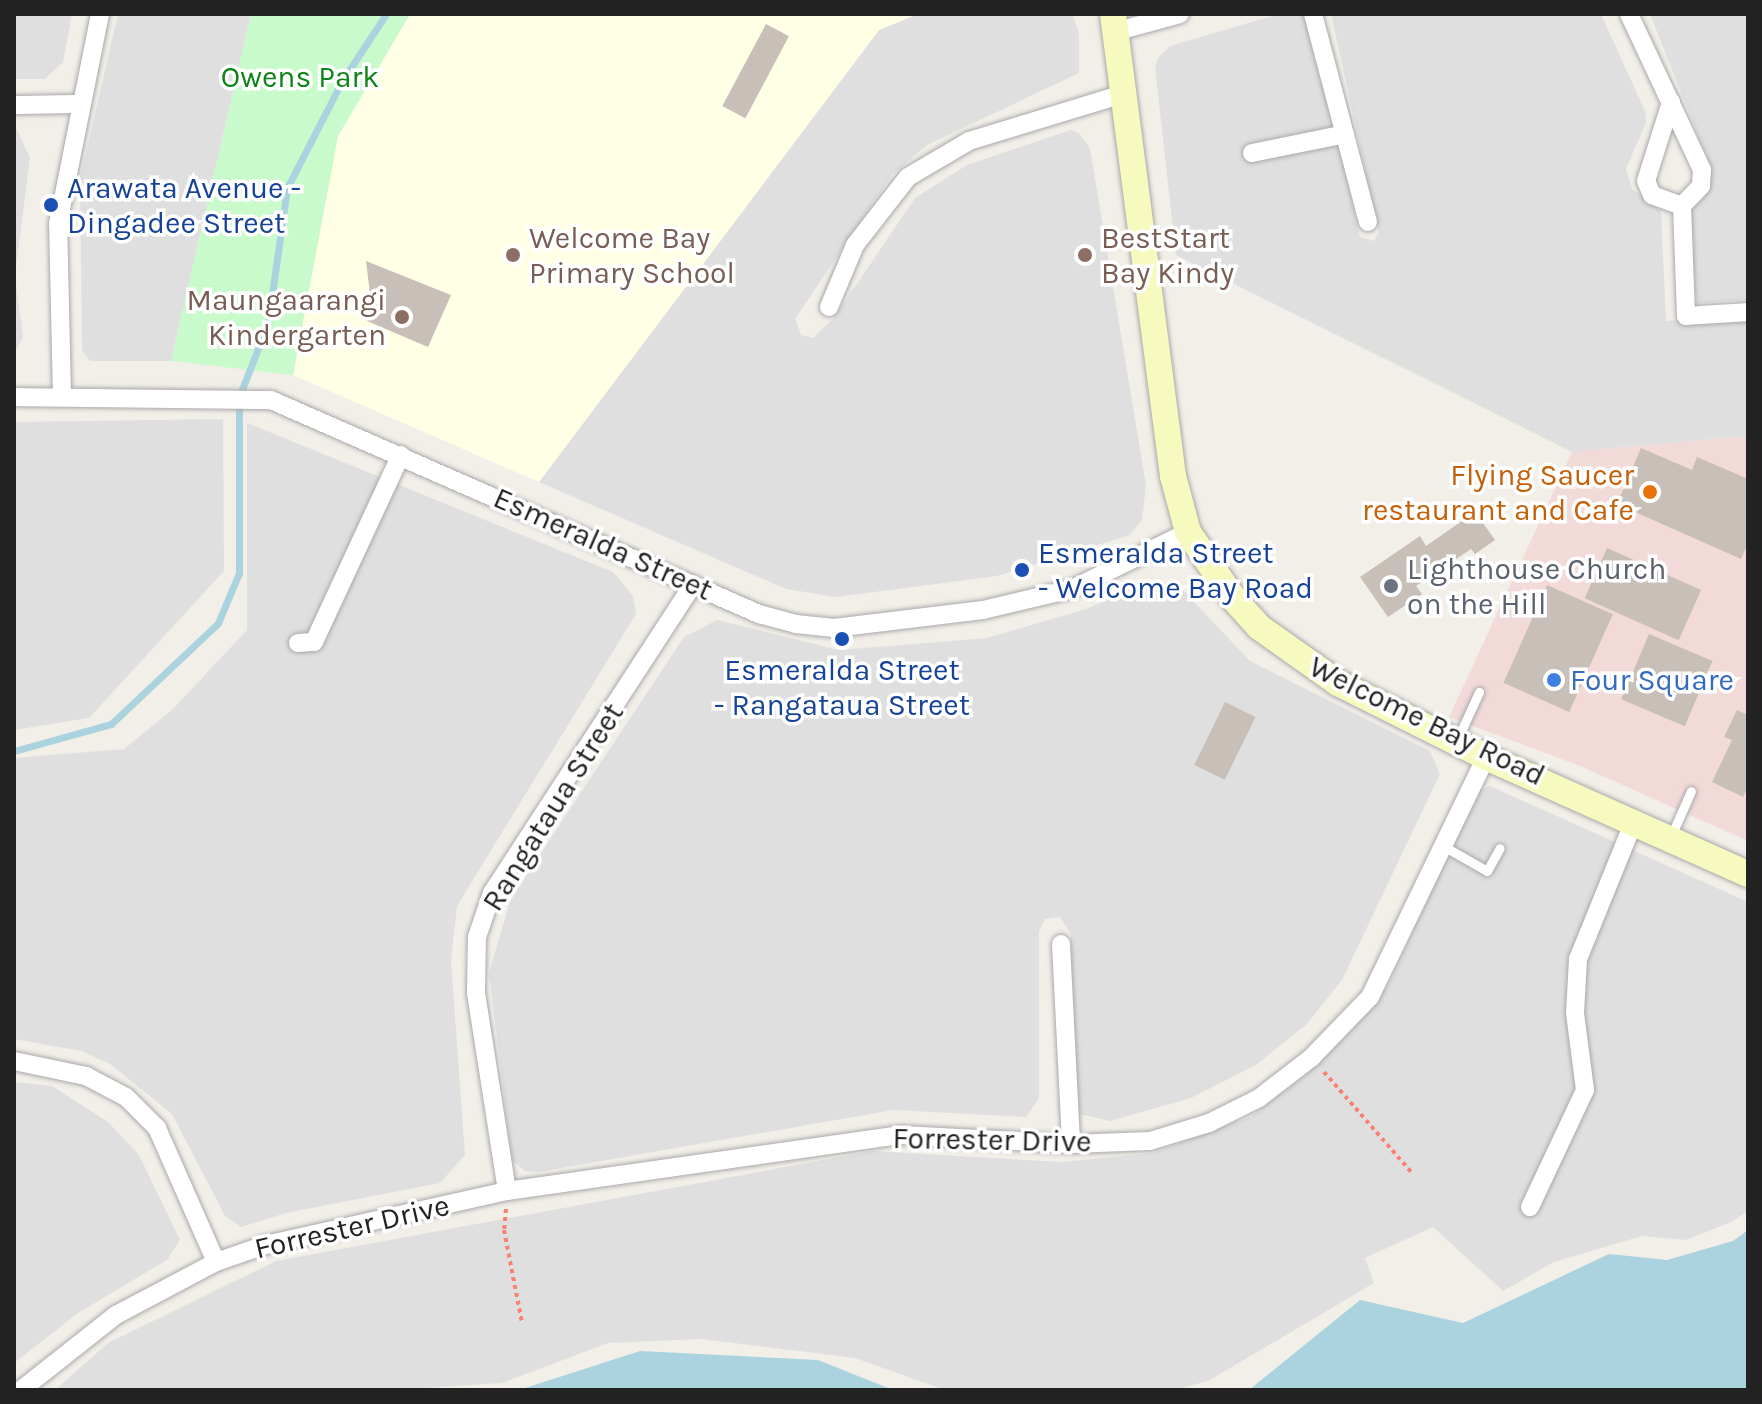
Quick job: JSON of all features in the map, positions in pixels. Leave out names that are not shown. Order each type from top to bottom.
[{"type":"main road","name":"Welcome Bay Road","points":[[1116,23],[1173,476],[1188,532],[1233,598],[1300,660],[1486,757],[1748,874]]},
{"type":"street","points":[[62,396],[58,224],[100,14]]},
{"type":"street","points":[[1116,23],[1180,14]]},
{"type":"street","points":[[1313,14],[1368,222]]},
{"type":"street","points":[[1629,14],[1702,170],[1701,186],[1682,206],[1686,316],[1748,312]]},
{"type":"street","points":[[829,307],[855,245],[908,177],[969,141],[1126,93]]},
{"type":"street","points":[[1671,102],[1646,181],[1652,195],[1682,206]]},
{"type":"street","points":[[14,105],[80,104]]},
{"type":"street","points":[[1252,153],[1345,134]]},
{"type":"street","name":"Esmeralda Street","points":[[14,397],[271,400],[693,585],[796,624],[834,628],[906,622],[1072,589],[1188,532]]},
{"type":"street","points":[[298,643],[314,642],[401,455]]},
{"type":"street","name":"Rangataua Street","points":[[507,1191],[476,992],[477,937],[492,893],[693,585]]},
{"type":"street","name":"Forrester Drive","points":[[21,1390],[116,1315],[216,1262],[265,1245],[507,1191],[901,1135],[1071,1144],[1150,1141],[1209,1123],[1259,1098],[1312,1057],[1370,997],[1486,757]]},
{"type":"street","points":[[1530,1207],[1585,1090],[1575,1013],[1578,959],[1634,821]]},
{"type":"street","points":[[1061,944],[1071,1144]]},
{"type":"street","name":"Forrester Drive","points":[[14,1061],[86,1076],[126,1097],[157,1128],[216,1262]]},
{"type":"lane","points":[[1456,742],[1479,692]]},
{"type":"lane","points":[[1670,838],[1691,791]]},
{"type":"lane","points":[[1445,847],[1487,871],[1500,848]]},
{"type":"path","points":[[1312,1057],[1412,1173]]},
{"type":"path","points":[[507,1191],[504,1230],[522,1323]]},
{"type":"shaded area","points":[[14,14],[72,14],[63,62],[45,79],[14,79]]},
{"type":"shaded area","points":[[118,14],[251,14],[171,361],[90,361],[82,350],[80,179]]},
{"type":"shaded area","name":"Welcome Bay Primary School","points":[[410,14],[918,14],[879,30],[539,482],[293,375],[338,136]]},
{"type":"shaded area","points":[[918,14],[1072,14],[1079,33],[1079,73],[927,145],[892,175],[795,319],[801,335],[813,338],[833,319],[915,198],[967,165],[1071,130],[1079,133],[1090,148],[1146,485],[1142,520],[1130,535],[997,576],[836,597],[786,589],[539,482],[879,30]]},
{"type":"shaded area","points":[[1279,14],[1308,14],[1360,237],[1374,241],[1379,232],[1331,14],[1601,14],[1645,111],[1646,123],[1626,169],[1632,189],[1661,211],[1666,321],[1748,316],[1748,436],[1572,452],[1176,255],[1155,67],[1158,58],[1170,46]]},
{"type":"shaded area","points":[[1650,14],[1748,14],[1748,300],[1697,303],[1687,207],[1710,165]]},
{"type":"shaded area","points":[[14,123],[30,158],[15,275],[23,337],[14,354]]},
{"type":"shaded area","points":[[223,419],[224,571],[89,718],[14,730],[14,422]]},
{"type":"shaded area","points":[[247,423],[613,572],[633,596],[636,614],[457,906],[451,960],[465,1155],[440,1183],[286,1213],[241,1227],[225,1216],[172,1114],[110,1064],[81,1051],[14,1039],[14,758],[124,749],[173,709],[247,630]]},
{"type":"shaded area","points":[[1748,436],[1748,841],[1580,766],[1449,717],[1572,452]]},
{"type":"shaded area","points":[[1153,581],[1178,585],[1250,661],[1430,751],[1440,774],[1342,980],[1306,1025],[1256,1065],[1191,1098],[1110,1121],[1071,1112],[1071,934],[1060,917],[1045,919],[1039,931],[1039,1098],[1026,1117],[893,1110],[539,1172],[525,1171],[512,1160],[489,973],[511,898],[684,637],[717,620],[839,650],[987,638],[1086,609]]},
{"type":"shaded area","points":[[1490,786],[1748,902],[1748,1211],[1731,1222],[1686,1240],[1642,1236],[1554,1262],[1503,1291],[1433,1227],[1365,1258],[1374,1283],[1208,1381],[1173,1390],[945,1390],[855,1358],[701,1339],[608,1343],[502,1383],[394,1390],[55,1390],[108,1343],[276,1261],[872,1151],[1061,1162],[1153,1153],[1250,1117],[1306,1075],[1388,986],[1477,792]]},
{"type":"shaded area","points":[[14,1082],[52,1086],[108,1122],[139,1155],[180,1240],[167,1260],[78,1313],[14,1363]]},
{"type":"green space","name":"Owens Park","points":[[251,14],[410,14],[338,136],[293,375],[171,361]]},
{"type":"water","points":[[1748,1230],[1748,1390],[1249,1390],[1360,1300],[1463,1323],[1609,1254],[1667,1260],[1733,1241]]},
{"type":"water","points":[[640,1351],[818,1360],[893,1390],[519,1390]]},
{"type":"building","points":[[766,24],[789,36],[745,118],[722,106]]},
{"type":"building","points":[[366,261],[451,295],[428,347],[360,318],[370,294]]},
{"type":"building","points":[[1641,448],[1692,470],[1697,457],[1748,479],[1748,543],[1741,559],[1617,504]]},
{"type":"building","points":[[1475,512],[1495,540],[1475,554],[1471,549],[1416,586],[1422,594],[1388,617],[1360,577],[1420,536],[1426,546]]},
{"type":"building","points":[[1607,548],[1701,590],[1679,640],[1585,598]]},
{"type":"building","points":[[1547,585],[1613,614],[1569,712],[1503,683]]},
{"type":"building","points":[[1649,634],[1713,661],[1685,726],[1621,699]]},
{"type":"building","points":[[1225,702],[1256,717],[1225,780],[1194,765]]},
{"type":"building","points":[[1748,709],[1748,786],[1743,797],[1712,782],[1732,740],[1724,737],[1737,710],[1746,714]]},
{"type":"waterway","points":[[14,751],[111,724],[218,623],[239,573],[239,397],[268,323],[287,188],[342,81],[386,14]]},
{"type":"place","name":"Arawata Avenue - Dingadee Street","points":[[51,205]]},
{"type":"place","name":"Welcome Bay Primary School","points":[[513,255]]},
{"type":"place","name":"BestStart Bay Kindy","points":[[1085,255]]},
{"type":"place","name":"Maungaarangi Kindergarten","points":[[402,317]]},
{"type":"place","name":"Flying Saucer restaurant and Cafe","points":[[1650,492]]},
{"type":"place","name":"Esmeralda Street - Welcome Bay Road","points":[[1022,570]]},
{"type":"place","name":"Lighthouse Church on the Hill","points":[[1391,586]]},
{"type":"place","name":"Esmeralda Street - Rangataua Street","points":[[842,639]]},
{"type":"place","name":"Four Square","points":[[1554,680]]}]
